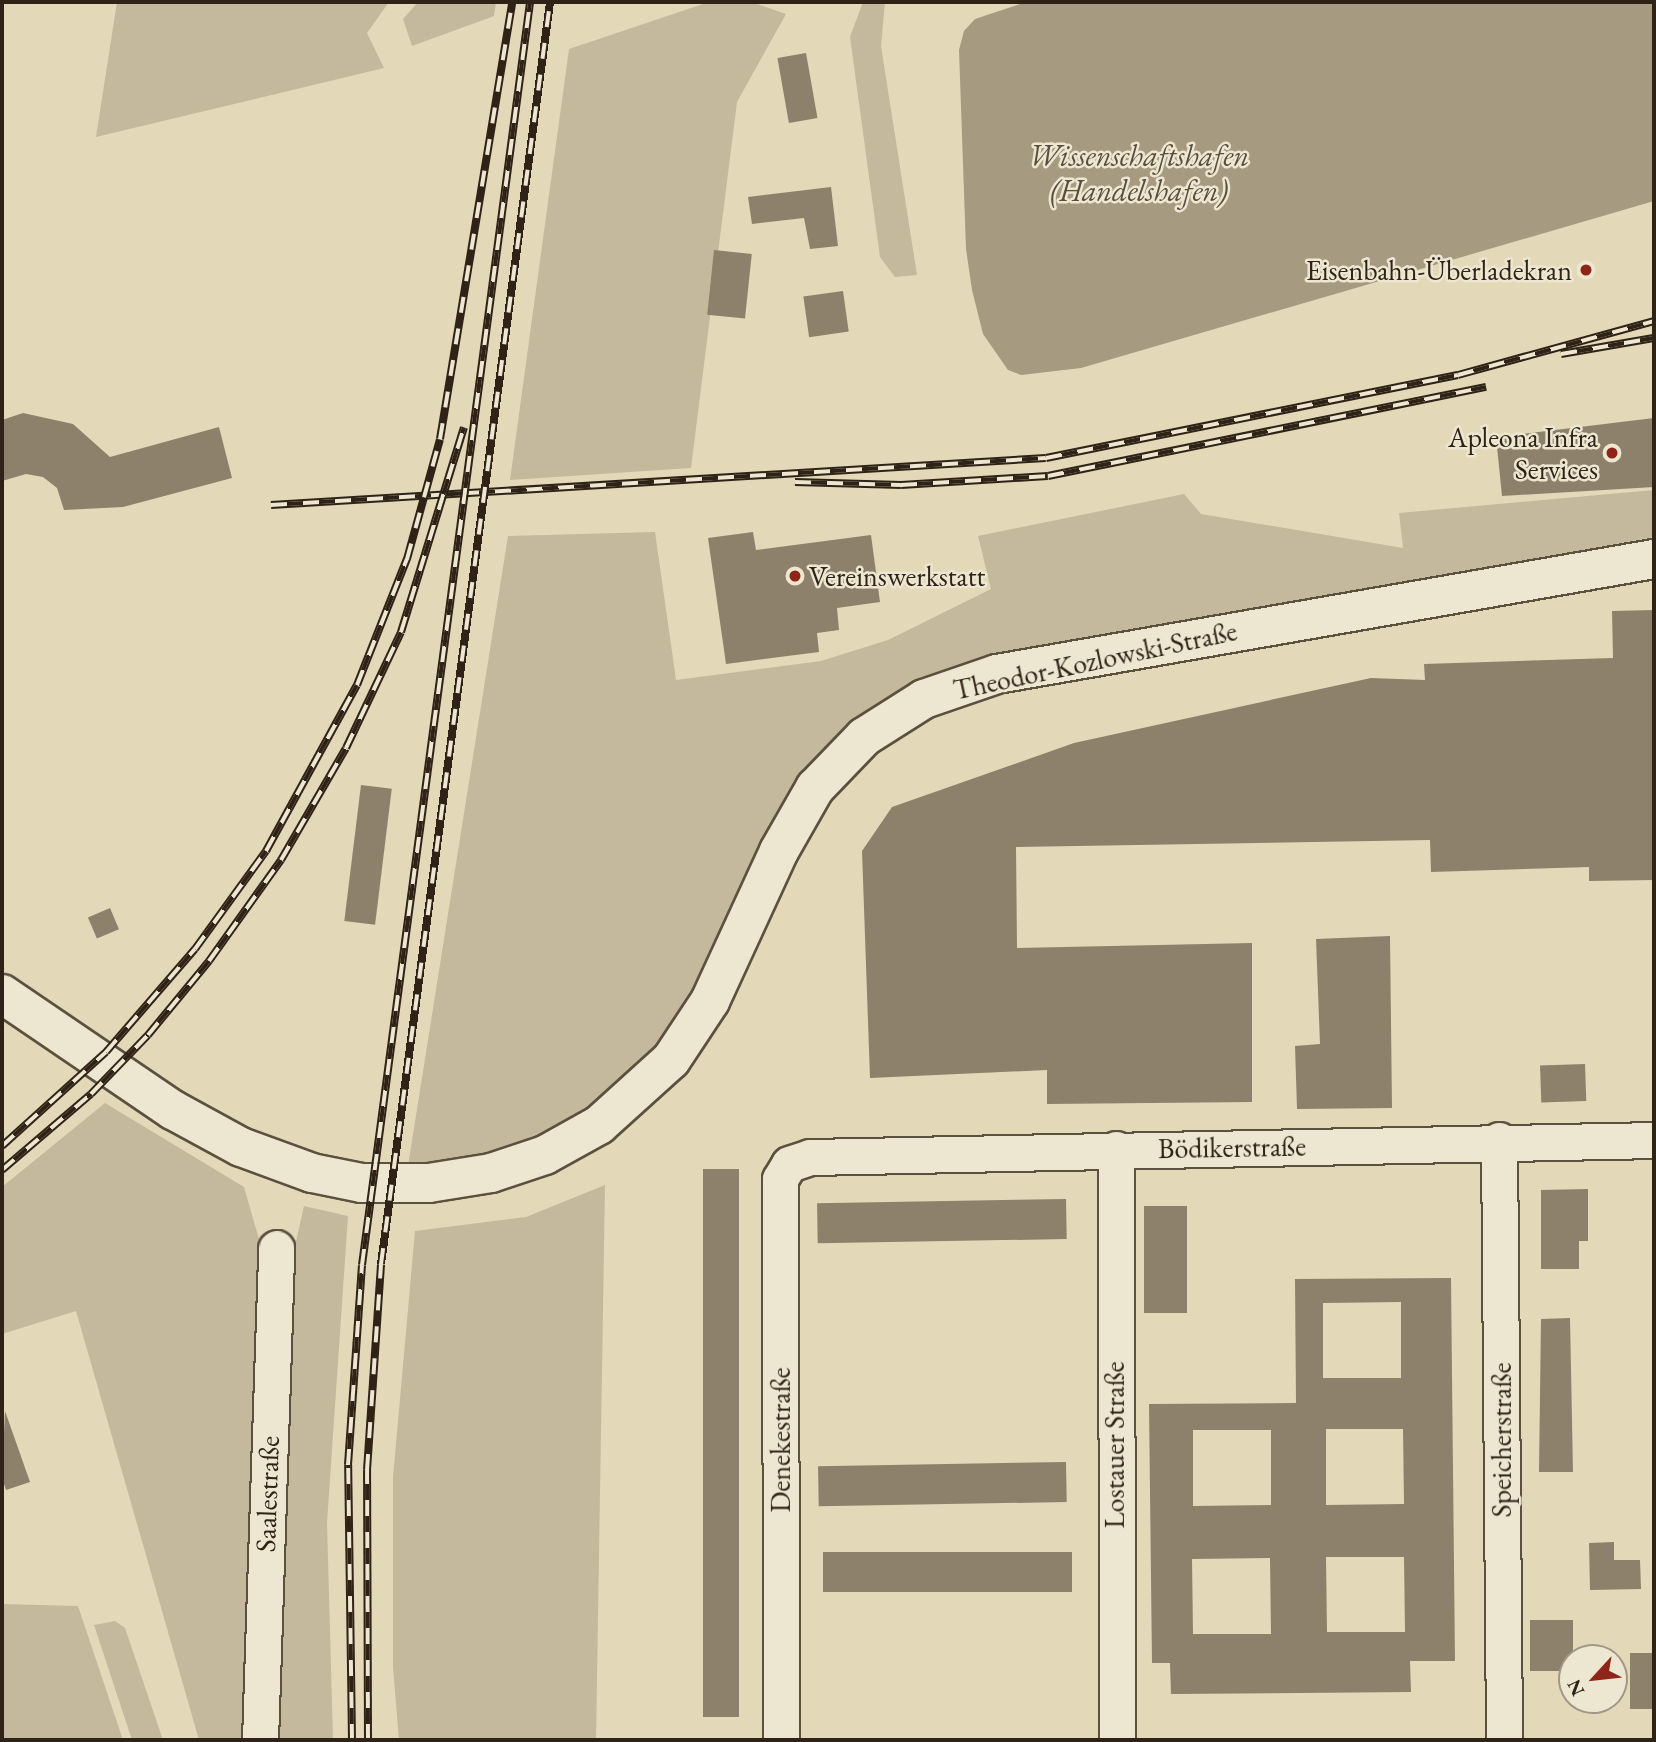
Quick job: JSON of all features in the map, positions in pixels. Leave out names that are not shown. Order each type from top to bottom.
[{"type":"main road","name":"Theodor-Kozlowski-Straße","points":[[2,994],[173,1110],[241,1147],[346,1180],[400,1185],[491,1174],[573,1141],[626,1104],[671,1060],[700,1019],[815,788],[864,737],[924,699],[997,674],[1654,559]]},
{"type":"street","name":"Bödikerstraße","points":[[810,1157],[1499,1140],[1654,1140]]},
{"type":"street","name":"Speicherstraße","points":[[1499,1140],[1504,1740]]},
{"type":"street","name":"Lostauer Straße","points":[[1116,1149],[1117,1740]]},
{"type":"street","name":"Denekestraße","points":[[781,1740],[780,1179],[789,1164],[810,1157]]},
{"type":"street","name":"Saalestraße","points":[[260,1740],[276,1248]]},
{"type":"shaded area","points":[[117,2],[389,2],[367,33],[384,68],[96,137]]},
{"type":"shaded area","points":[[418,2],[496,2],[494,16],[412,46],[403,19]]},
{"type":"shaded area","points":[[709,2],[751,2],[786,14],[737,102],[691,468],[510,480],[569,49]]},
{"type":"shaded area","points":[[863,2],[885,2],[881,46],[917,275],[895,277],[880,257],[850,37]]},
{"type":"shaded area","points":[[1654,490],[1654,537],[979,660],[881,702],[830,743],[791,791],[688,1003],[642,1065],[612,1093],[536,1140],[497,1154],[408,1166],[508,536],[655,532],[676,680],[821,661],[888,640],[991,589],[978,536],[1184,494],[1201,514],[1403,548],[1399,513]]},
{"type":"shaded area","points":[[105,1103],[244,1187],[267,1267],[291,1264],[304,1206],[348,1216],[327,1523],[333,1740],[199,1740],[76,1311],[2,1334],[2,1187]]},
{"type":"shaded area","points":[[605,1185],[596,1740],[399,1740],[393,1667],[393,1477],[415,1231],[526,1217]]},
{"type":"shaded area","points":[[2,1604],[78,1606],[123,1740],[2,1740]]},
{"type":"shaded area","points":[[115,1621],[125,1628],[163,1740],[132,1740],[94,1625]]},
{"type":"water","name":"Wissenschaftshafen (Handelshafen)","points":[[1026,2],[1654,2],[1654,201],[1081,368],[1021,375],[1008,370],[983,334],[972,290],[966,249],[959,50],[964,31],[975,19]]},
{"type":"building","points":[[806,53],[817,118],[789,123],[777,58]]},
{"type":"building","points":[[831,187],[838,246],[810,249],[804,218],[752,224],[748,197]]},
{"type":"building","points":[[714,250],[752,254],[745,319],[707,315]]},
{"type":"building","points":[[843,291],[849,332],[809,337],[803,297]]},
{"type":"building","points":[[23,413],[73,424],[110,457],[219,427],[232,478],[123,507],[64,510],[57,488],[43,477],[26,474],[2,481],[2,420]]},
{"type":"building","points":[[1654,418],[1654,487],[1502,496],[1496,437]]},
{"type":"building","name":"Vereinswerkstatt","points":[[753,532],[756,550],[871,535],[880,602],[837,608],[839,630],[817,633],[819,652],[726,664],[708,538]]},
{"type":"building","points":[[1654,610],[1654,880],[1589,881],[1589,867],[1431,872],[1430,840],[1016,847],[1017,948],[1252,943],[1252,1102],[1047,1104],[1047,1070],[870,1078],[862,851],[892,807],[1074,743],[1371,678],[1425,680],[1424,664],[1613,658],[1612,611]]},
{"type":"building","points":[[361,785],[392,789],[375,925],[344,921]]},
{"type":"building","points":[[110,908],[119,929],[97,939],[88,917]]},
{"type":"building","points":[[1390,936],[1392,1108],[1297,1109],[1295,1046],[1320,1044],[1316,939]]},
{"type":"building","points":[[1585,1064],[1586,1101],[1541,1103],[1540,1066]]},
{"type":"building","points":[[703,1169],[739,1169],[739,1717],[703,1717]]},
{"type":"building","points":[[1588,1189],[1588,1241],[1579,1241],[1579,1269],[1541,1269],[1541,1190]]},
{"type":"building","points":[[1066,1199],[1067,1239],[818,1243],[817,1203]]},
{"type":"building","points":[[1144,1206],[1187,1206],[1187,1313],[1144,1313]]},
{"type":"building","points":[[1451,1278],[1455,1661],[1410,1661],[1411,1692],[1171,1694],[1170,1663],[1152,1663],[1149,1404],[1296,1403],[1295,1279]],"holes":[[[1401,1302],[1401,1378],[1323,1378],[1323,1303]],[[1326,1429],[1403,1429],[1404,1504],[1326,1505]],[[1193,1430],[1271,1430],[1271,1505],[1193,1506]],[[1326,1557],[1404,1557],[1405,1632],[1327,1632]],[[1270,1558],[1271,1634],[1193,1634],[1192,1559]]]},
{"type":"building","points":[[1570,1318],[1573,1472],[1539,1472],[1541,1319]]},
{"type":"building","points":[[5,1411],[30,1482],[6,1490],[2,1477]]},
{"type":"building","points":[[1066,1462],[1067,1502],[819,1506],[818,1466]]},
{"type":"building","points":[[1614,1542],[1614,1560],[1640,1560],[1641,1589],[1590,1590],[1589,1543]]},
{"type":"building","points":[[823,1552],[1072,1552],[1072,1592],[823,1592]]},
{"type":"building","points":[[1530,1620],[1573,1620],[1573,1644],[1558,1644],[1558,1671],[1530,1671]]},
{"type":"building","points":[[1630,1653],[1654,1653],[1654,1709],[1630,1709]]},
{"type":"railway","points":[[2,1146],[106,1052],[195,949],[266,851],[357,685],[407,559],[440,439],[512,2]]},
{"type":"railway","points":[[352,1740],[348,1465],[362,1265],[530,2]]},
{"type":"railway","points":[[368,1740],[367,1470],[381,1264],[550,2]]},
{"type":"railway","points":[[271,505],[1046,458],[1458,375],[1654,321]]},
{"type":"railway","points":[[1561,354],[1654,338]]},
{"type":"railway","points":[[795,482],[901,485],[1048,476],[1486,387]]},
{"type":"railway","points":[[2,1170],[91,1094],[148,1035],[209,961],[281,860],[346,748],[401,632],[464,427]]},
{"type":"place","name":"Eisenbahn-Überladekran","points":[[1586,270]]},
{"type":"place","name":"Apleona Infra Services","points":[[1612,453]]},
{"type":"place","name":"Vereinswerkstatt","points":[[795,576]]}]
